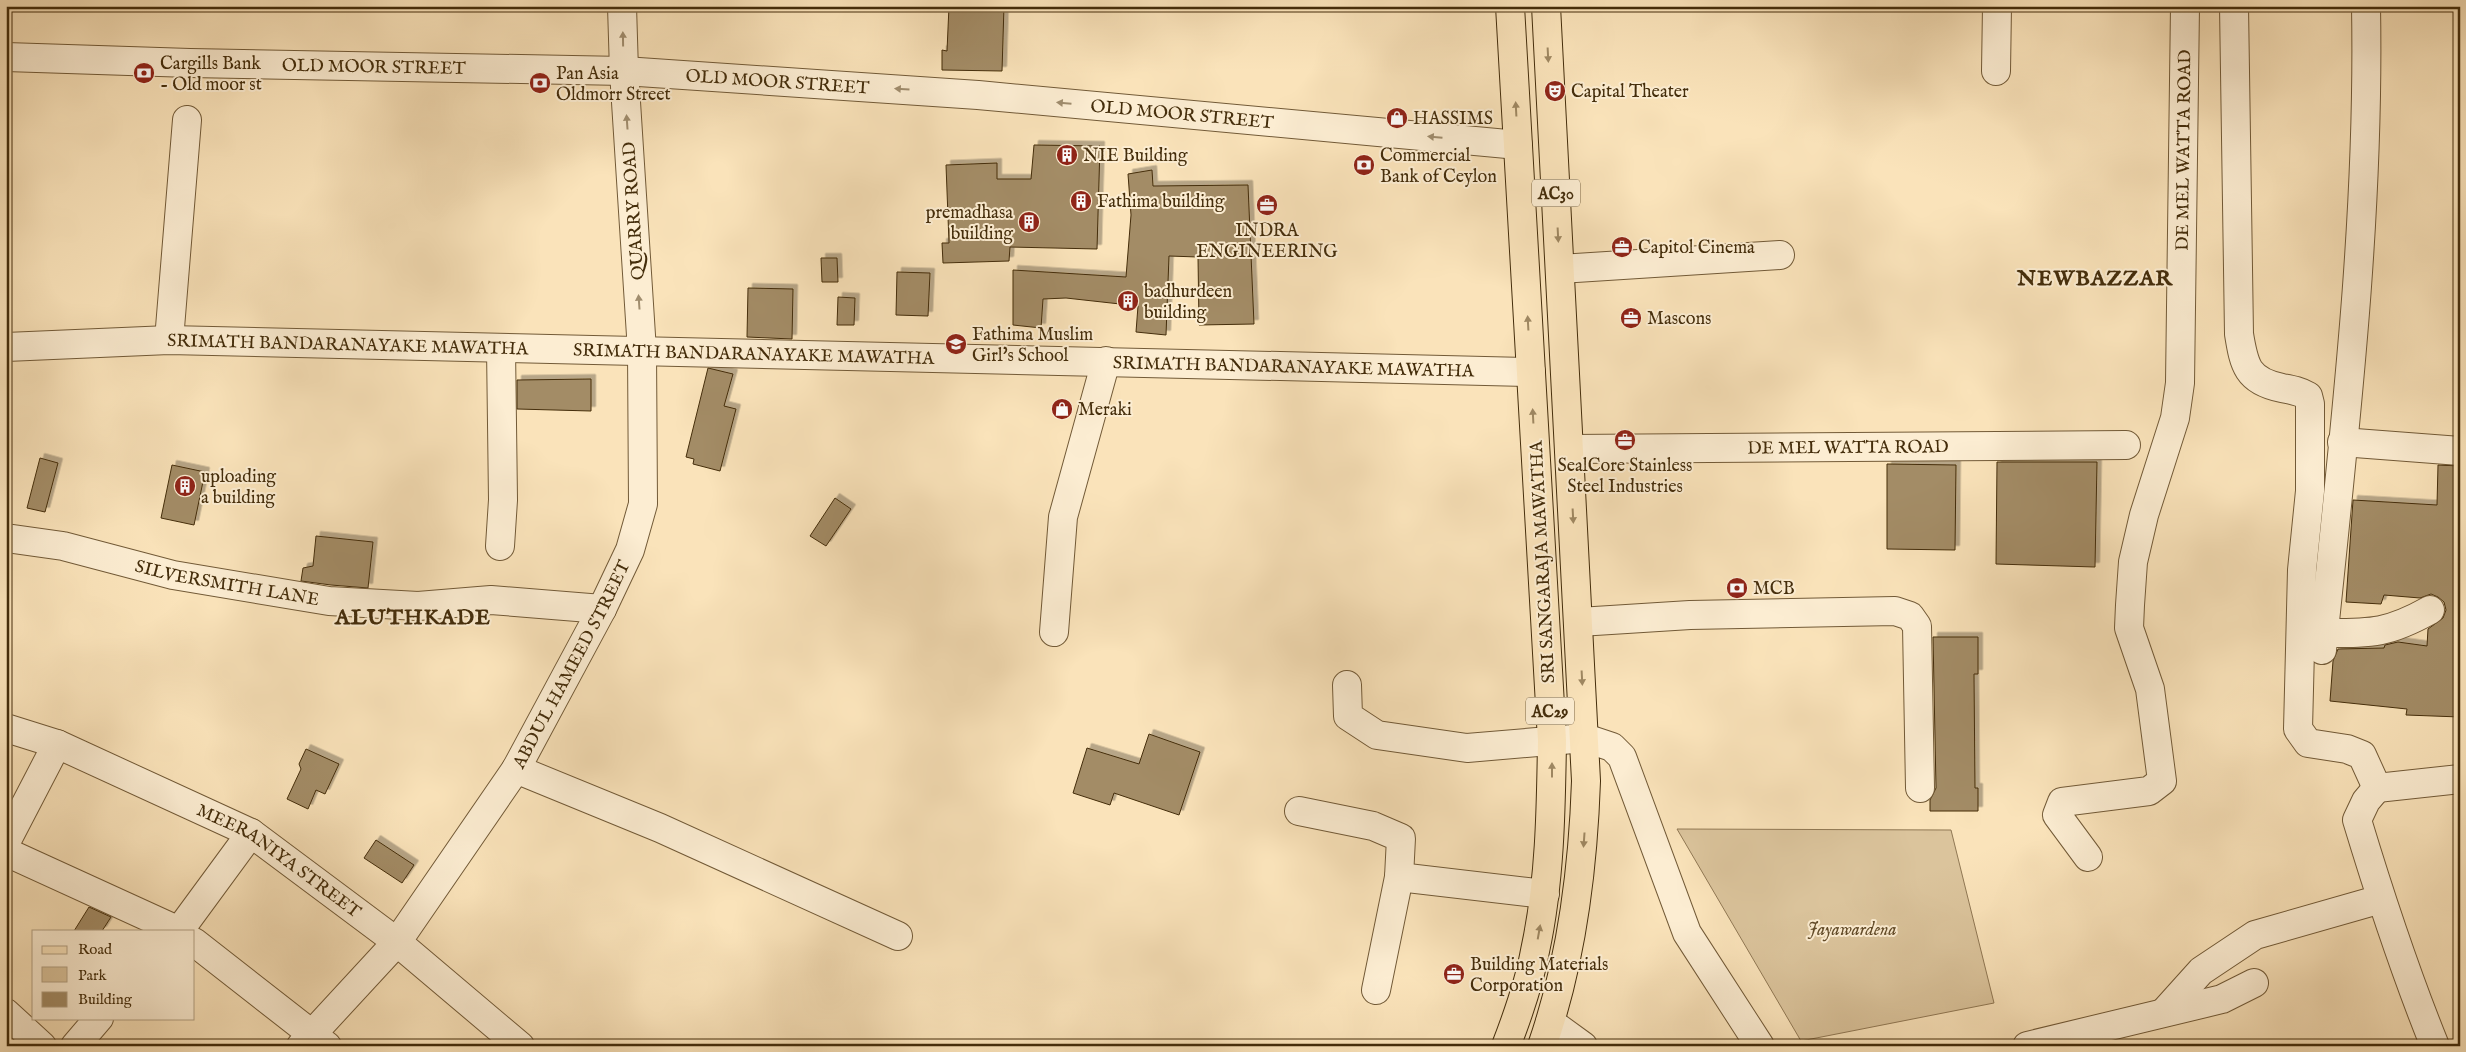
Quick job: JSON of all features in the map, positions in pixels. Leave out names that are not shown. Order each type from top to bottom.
[{"type":"main road","name":"AC30","points":[[1510,6],[1531,372]]},
{"type":"main road","name":"AC30","points":[[1546,6],[1566,380]]},
{"type":"main road","name":"SRI SANGARAJA MAWATHA","points":[[1506,1046],[1523,999],[1531,968],[1545,894],[1550,838],[1552,740],[1531,372]]},
{"type":"main road","name":"SRI SANGARAJA MAWATHA","points":[[1546,1034],[1567,958],[1578,898],[1584,840],[1585,738],[1566,380]]},
{"type":"street","name":"QUARRY ROAD","points":[[622,6],[624,71],[642,351]]},
{"type":"street","points":[[1996,6],[1996,71]]},
{"type":"street","name":"DE MEL WATTA ROAD","points":[[2088,857],[2057,815],[2062,802],[2149,791],[2162,781],[2150,689],[2138,656],[2130,628],[2130,621],[2133,562],[2144,515],[2169,442],[2180,383],[2185,6]]},
{"type":"street","points":[[2234,6],[2240,334],[2244,363],[2253,377],[2281,388],[2298,390],[2308,396],[2310,404],[2310,491],[2302,570],[2298,729],[2308,743],[2347,749],[2362,755],[2377,788]]},
{"type":"street","points":[[2366,6],[2367,77],[2359,267],[2323,642],[2386,631],[2430,610]]},
{"type":"street","name":"OLD MOOR STREET","points":[[6,58],[624,71],[978,95],[1518,145]]},
{"type":"street","points":[[169,340],[187,120]]},
{"type":"street","points":[[1560,269],[1780,254]]},
{"type":"street","name":"SRIMATH BANDARANAYAKE MAWATHA","points":[[6,347],[169,340],[1531,372]]},
{"type":"street","points":[[500,546],[503,500],[501,348]]},
{"type":"street","name":"ABDUL HAMEED STREET","points":[[313,1042],[397,942],[516,769],[602,609],[630,550],[643,504],[642,351]]},
{"type":"street","points":[[1054,632],[1063,517],[1106,361]]},
{"type":"street","points":[[2342,442],[2460,451]]},
{"type":"street","name":"DE MEL WATTA ROAD","points":[[1569,449],[2126,444]]},
{"type":"street","name":"SILVERSMITH LANE","points":[[6,538],[63,546],[173,575],[329,601],[418,606],[490,600],[602,609]]},
{"type":"street","points":[[1578,622],[1690,615],[1885,611],[1895,611],[1910,616],[1917,626],[1920,788]]},
{"type":"street","points":[[1347,685],[1348,716],[1377,735],[1467,748],[1585,738],[1612,747],[1622,757],[1687,933],[1760,1046]]},
{"type":"street","name":"MEERANIYA STREET","points":[[6,728],[57,744],[251,833],[397,942],[520,1046]]},
{"type":"street","points":[[6,842],[57,744]]},
{"type":"street","points":[[516,769],[660,828],[898,936]]},
{"type":"street","points":[[2435,1046],[2381,899],[2358,820],[2366,801],[2377,788],[2460,779]]},
{"type":"street","points":[[1299,811],[1373,826],[1401,838],[1399,877],[1376,990]]},
{"type":"street","points":[[180,930],[251,833]]},
{"type":"street","points":[[6,852],[177,930]]},
{"type":"street","points":[[1399,877],[1545,894]]},
{"type":"street","points":[[2164,1011],[2201,971],[2255,935],[2381,899]]},
{"type":"street","points":[[195,943],[313,1042]]},
{"type":"street","points":[[2027,1046],[2164,1011],[2222,999],[2254,983]]},
{"type":"street","points":[[6,1013],[42,1046]]},
{"type":"street","points":[[75,1046],[97,1020]]},
{"type":"street","points":[[1546,1034],[1583,1046]]},
{"type":"green space","name":"Jayawardena","points":[[1677,829],[1951,830],[1994,1003],[1801,1041]]},
{"type":"building","points":[[949,6],[1004,6],[1002,71],[942,70],[942,50],[947,51]]},
{"type":"building","points":[[1034,145],[1100,146],[1097,249],[1010,247],[1009,261],[943,263],[942,243],[949,243],[946,165],[997,163],[997,179],[1031,179]]},
{"type":"building","points":[[1152,170],[1153,186],[1248,185],[1254,324],[1199,325],[1198,257],[1169,256],[1166,335],[1136,332],[1138,306],[1066,298],[1043,299],[1041,328],[1013,325],[1013,270],[1126,277],[1131,215],[1128,174]]},
{"type":"building","points":[[821,258],[837,258],[838,282],[822,282]]},
{"type":"building","points":[[897,272],[930,273],[928,316],[896,315]]},
{"type":"building","points":[[748,288],[793,289],[792,339],[747,337]]},
{"type":"building","points":[[838,297],[855,298],[854,325],[837,325]]},
{"type":"building","points":[[708,368],[733,374],[724,406],[736,409],[720,471],[693,464],[694,459],[686,457]]},
{"type":"building","points":[[591,379],[591,411],[517,409],[517,380]]},
{"type":"building","points":[[40,458],[58,463],[45,512],[27,508]]},
{"type":"building","points":[[1997,462],[2097,462],[2095,567],[1996,564]]},
{"type":"building","points":[[1887,464],[1956,465],[1955,550],[1887,549]]},
{"type":"building","name":"uploading a building","points":[[172,465],[205,472],[194,525],[161,518]]},
{"type":"building","points":[[2438,465],[2460,466],[2460,717],[2406,715],[2407,709],[2330,701],[2333,661],[2338,649],[2384,648],[2385,645],[2398,642],[2427,646],[2428,629],[2443,618],[2446,610],[2444,602],[2431,594],[2420,598],[2384,595],[2381,604],[2346,602],[2353,500],[2437,505]]},
{"type":"building","points":[[835,498],[851,509],[826,546],[810,536]]},
{"type":"building","points":[[316,536],[373,542],[368,588],[301,581],[303,568],[313,566]]},
{"type":"building","points":[[1933,637],[1978,637],[1978,674],[1974,674],[1975,788],[1978,788],[1978,811],[1930,811],[1930,800],[1936,788]]},
{"type":"building","points":[[1149,734],[1200,752],[1179,815],[1114,793],[1110,805],[1073,793],[1087,748],[1139,764]]},
{"type":"building","points":[[306,749],[339,764],[325,794],[316,790],[308,809],[287,799],[301,769],[299,764]]},
{"type":"building","points":[[376,840],[414,865],[402,883],[364,858]]},
{"type":"building","points":[[89,907],[111,917],[103,930],[75,930]]},
{"type":"place","name":"Cargills Bank - Old moor st","points":[[144,73]]},
{"type":"place","name":"Pan Asia Oldmorr Street","points":[[540,83]]},
{"type":"place","name":"Capital Theater","points":[[1555,91]]},
{"type":"place","name":"HASSIMS","points":[[1397,118]]},
{"type":"place","name":"NIE Building","points":[[1067,155]]},
{"type":"place","name":"Commercial Bank of Ceylon","points":[[1364,165]]},
{"type":"place","name":"Fathima building","points":[[1081,201]]},
{"type":"place","name":"INDRA ENGINEERING","points":[[1267,205]]},
{"type":"place","name":"premadhasa building","points":[[1029,222]]},
{"type":"place","name":"Capitol Cinema","points":[[1622,247]]},
{"type":"place","name":"badhurdeen building","points":[[1128,301]]},
{"type":"place","name":"Mascons","points":[[1631,318]]},
{"type":"place","name":"Fathima Muslim Girl's School","points":[[956,344]]},
{"type":"place","name":"Meraki","points":[[1062,409]]},
{"type":"place","name":"SealCore Stainless Steel Industries","points":[[1625,440]]},
{"type":"place","name":"uploading a building","points":[[185,486]]},
{"type":"place","name":"MCB","points":[[1737,588]]},
{"type":"place","name":"Building Materials Corporation","points":[[1454,974]]},
{"type":"district","name":"NEWBAZZAR","points":[[2095,277]]},
{"type":"district","name":"ALUTHKADE","points":[[413,616]]}]
